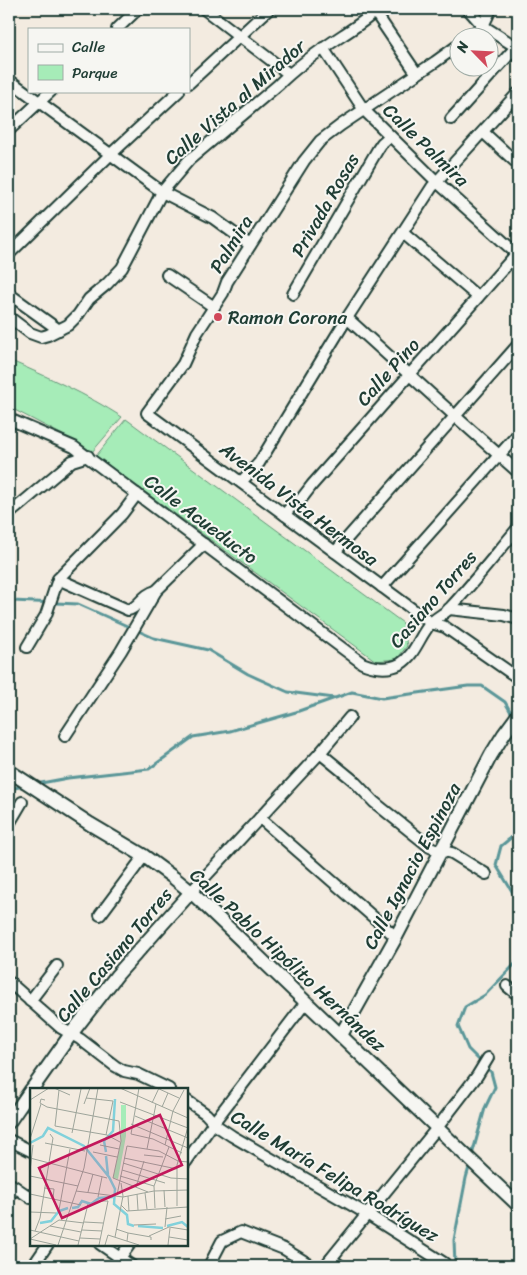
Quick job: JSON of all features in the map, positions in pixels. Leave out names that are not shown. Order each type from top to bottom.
[{"type":"street","points":[[118,28],[138,9]]},
{"type":"street","points":[[204,9],[289,74]]},
{"type":"street","points":[[190,82],[269,9]]},
{"type":"street","points":[[451,119],[517,48],[483,26],[468,9]]},
{"type":"street","points":[[480,28],[491,9]]},
{"type":"street","points":[[376,10],[417,74]]},
{"type":"street","name":"Calle Vista al Mirador","points":[[59,330],[72,322],[89,299],[116,274],[126,260],[162,192],[194,155],[278,86],[289,74],[376,10]]},
{"type":"street","name":"Calle Palmira","points":[[323,48],[364,110],[436,181],[518,253]]},
{"type":"street","points":[[364,110],[450,51]]},
{"type":"street","points":[[9,80],[162,192],[213,218],[250,245]]},
{"type":"street","points":[[9,130],[50,92]]},
{"type":"street","points":[[9,254],[111,154],[179,92]]},
{"type":"street","points":[[241,482],[259,463],[347,318],[436,181],[518,93]]},
{"type":"street","name":"Palmira","points":[[147,413],[183,364],[198,333],[223,293],[227,282],[304,161],[327,135],[364,110]]},
{"type":"street","points":[[483,132],[518,164]]},
{"type":"street","name":"Privada Rosas","points":[[293,294],[378,149],[390,136]]},
{"type":"street","points":[[403,233],[478,297]]},
{"type":"street","name":"Calle Pino","points":[[285,515],[288,509],[302,498],[312,484],[518,253]]},
{"type":"street","points":[[167,275],[214,307]]},
{"type":"street","points":[[9,294],[59,330],[41,337],[36,336],[9,317]]},
{"type":"street","points":[[347,318],[518,472]]},
{"type":"street","points":[[335,552],[518,345]]},
{"type":"street","name":"Avenida Vista Hermosa","points":[[147,413],[430,624],[445,627],[518,678]]},
{"type":"street","name":"Calle Acueducto","points":[[9,419],[74,447],[88,456],[362,664]]},
{"type":"street","points":[[382,587],[518,434]]},
{"type":"street","points":[[9,514],[72,460],[88,456]]},
{"type":"street","points":[[27,647],[46,615],[58,579],[122,514],[137,494]]},
{"type":"street","name":"Casiano Torres","points":[[362,664],[376,668],[399,664],[412,652],[430,624],[449,610],[518,528]]},
{"type":"street","points":[[65,736],[121,651],[154,594],[204,544]]},
{"type":"street","points":[[58,579],[128,610],[132,609],[148,593],[154,594]]},
{"type":"street","points":[[449,610],[518,618]]},
{"type":"street","name":"Calle Casiano Torres","points":[[33,1088],[71,1034],[117,975],[320,753],[350,717]]},
{"type":"street","name":"Calle Ignacio Espinoza","points":[[341,1035],[396,937],[491,755],[515,719]]},
{"type":"street","points":[[320,753],[354,780],[368,797],[430,847],[452,853],[486,874]]},
{"type":"street","name":"Calle Pablo Hipólito Hernández","points":[[9,771],[90,824],[144,856],[191,892],[518,1205]]},
{"type":"street","points":[[9,824],[22,802]]},
{"type":"street","points":[[260,818],[396,937]]},
{"type":"street","points":[[100,915],[144,856]]},
{"type":"street","points":[[30,1001],[57,966]]},
{"type":"street","points":[[9,982],[61,1028],[80,1039],[119,1069],[138,1074],[166,1088]]},
{"type":"street","points":[[507,986],[518,995]]},
{"type":"street","points":[[188,1159],[214,1122],[306,1002]]},
{"type":"street","points":[[341,1266],[328,1262],[437,1128],[488,1058]]},
{"type":"street","name":"Calle Casiano Torres","points":[[9,1122],[30,1092]]},
{"type":"street","name":"Calle María Felipa Rodríguez","points":[[188,1101],[206,1114],[223,1131],[367,1214],[444,1263]]},
{"type":"street","points":[[9,1140],[30,1151]]},
{"type":"street","points":[[9,1197],[12,1185],[30,1197]]},
{"type":"street","points":[[209,1266],[222,1241],[239,1232],[284,1249],[312,1266]]},
{"type":"street","points":[[33,1266],[47,1245]]},
{"type":"street","points":[[101,1245],[117,1262],[132,1266]]},
{"type":"street","points":[[117,1262],[129,1245]]},
{"type":"green space","points":[[9,360],[81,393],[122,417],[92,452],[9,407]]},
{"type":"green space","points":[[126,419],[403,623],[407,646],[397,659],[376,661],[96,456]]},
{"type":"waterway","points":[[9,596],[12,601],[78,604],[154,638],[208,650],[248,674],[288,692],[334,698]]},
{"type":"waterway","points":[[36,784],[68,778],[149,769],[193,737],[230,731],[296,712],[352,692],[382,698],[468,686],[482,686],[505,702],[513,716]]},
{"type":"waterway","points":[[9,789],[25,786]]},
{"type":"waterway","points":[[518,832],[501,846],[496,865],[518,901]]},
{"type":"waterway","points":[[472,1155],[485,1108],[495,1087],[491,1072],[468,1049],[458,1026],[465,1007],[485,995],[516,963],[518,947]]},
{"type":"waterway","points":[[455,1266],[454,1240],[470,1164]]},
{"type":"place","name":"Ramon Corona","points":[[218,317]]}]
